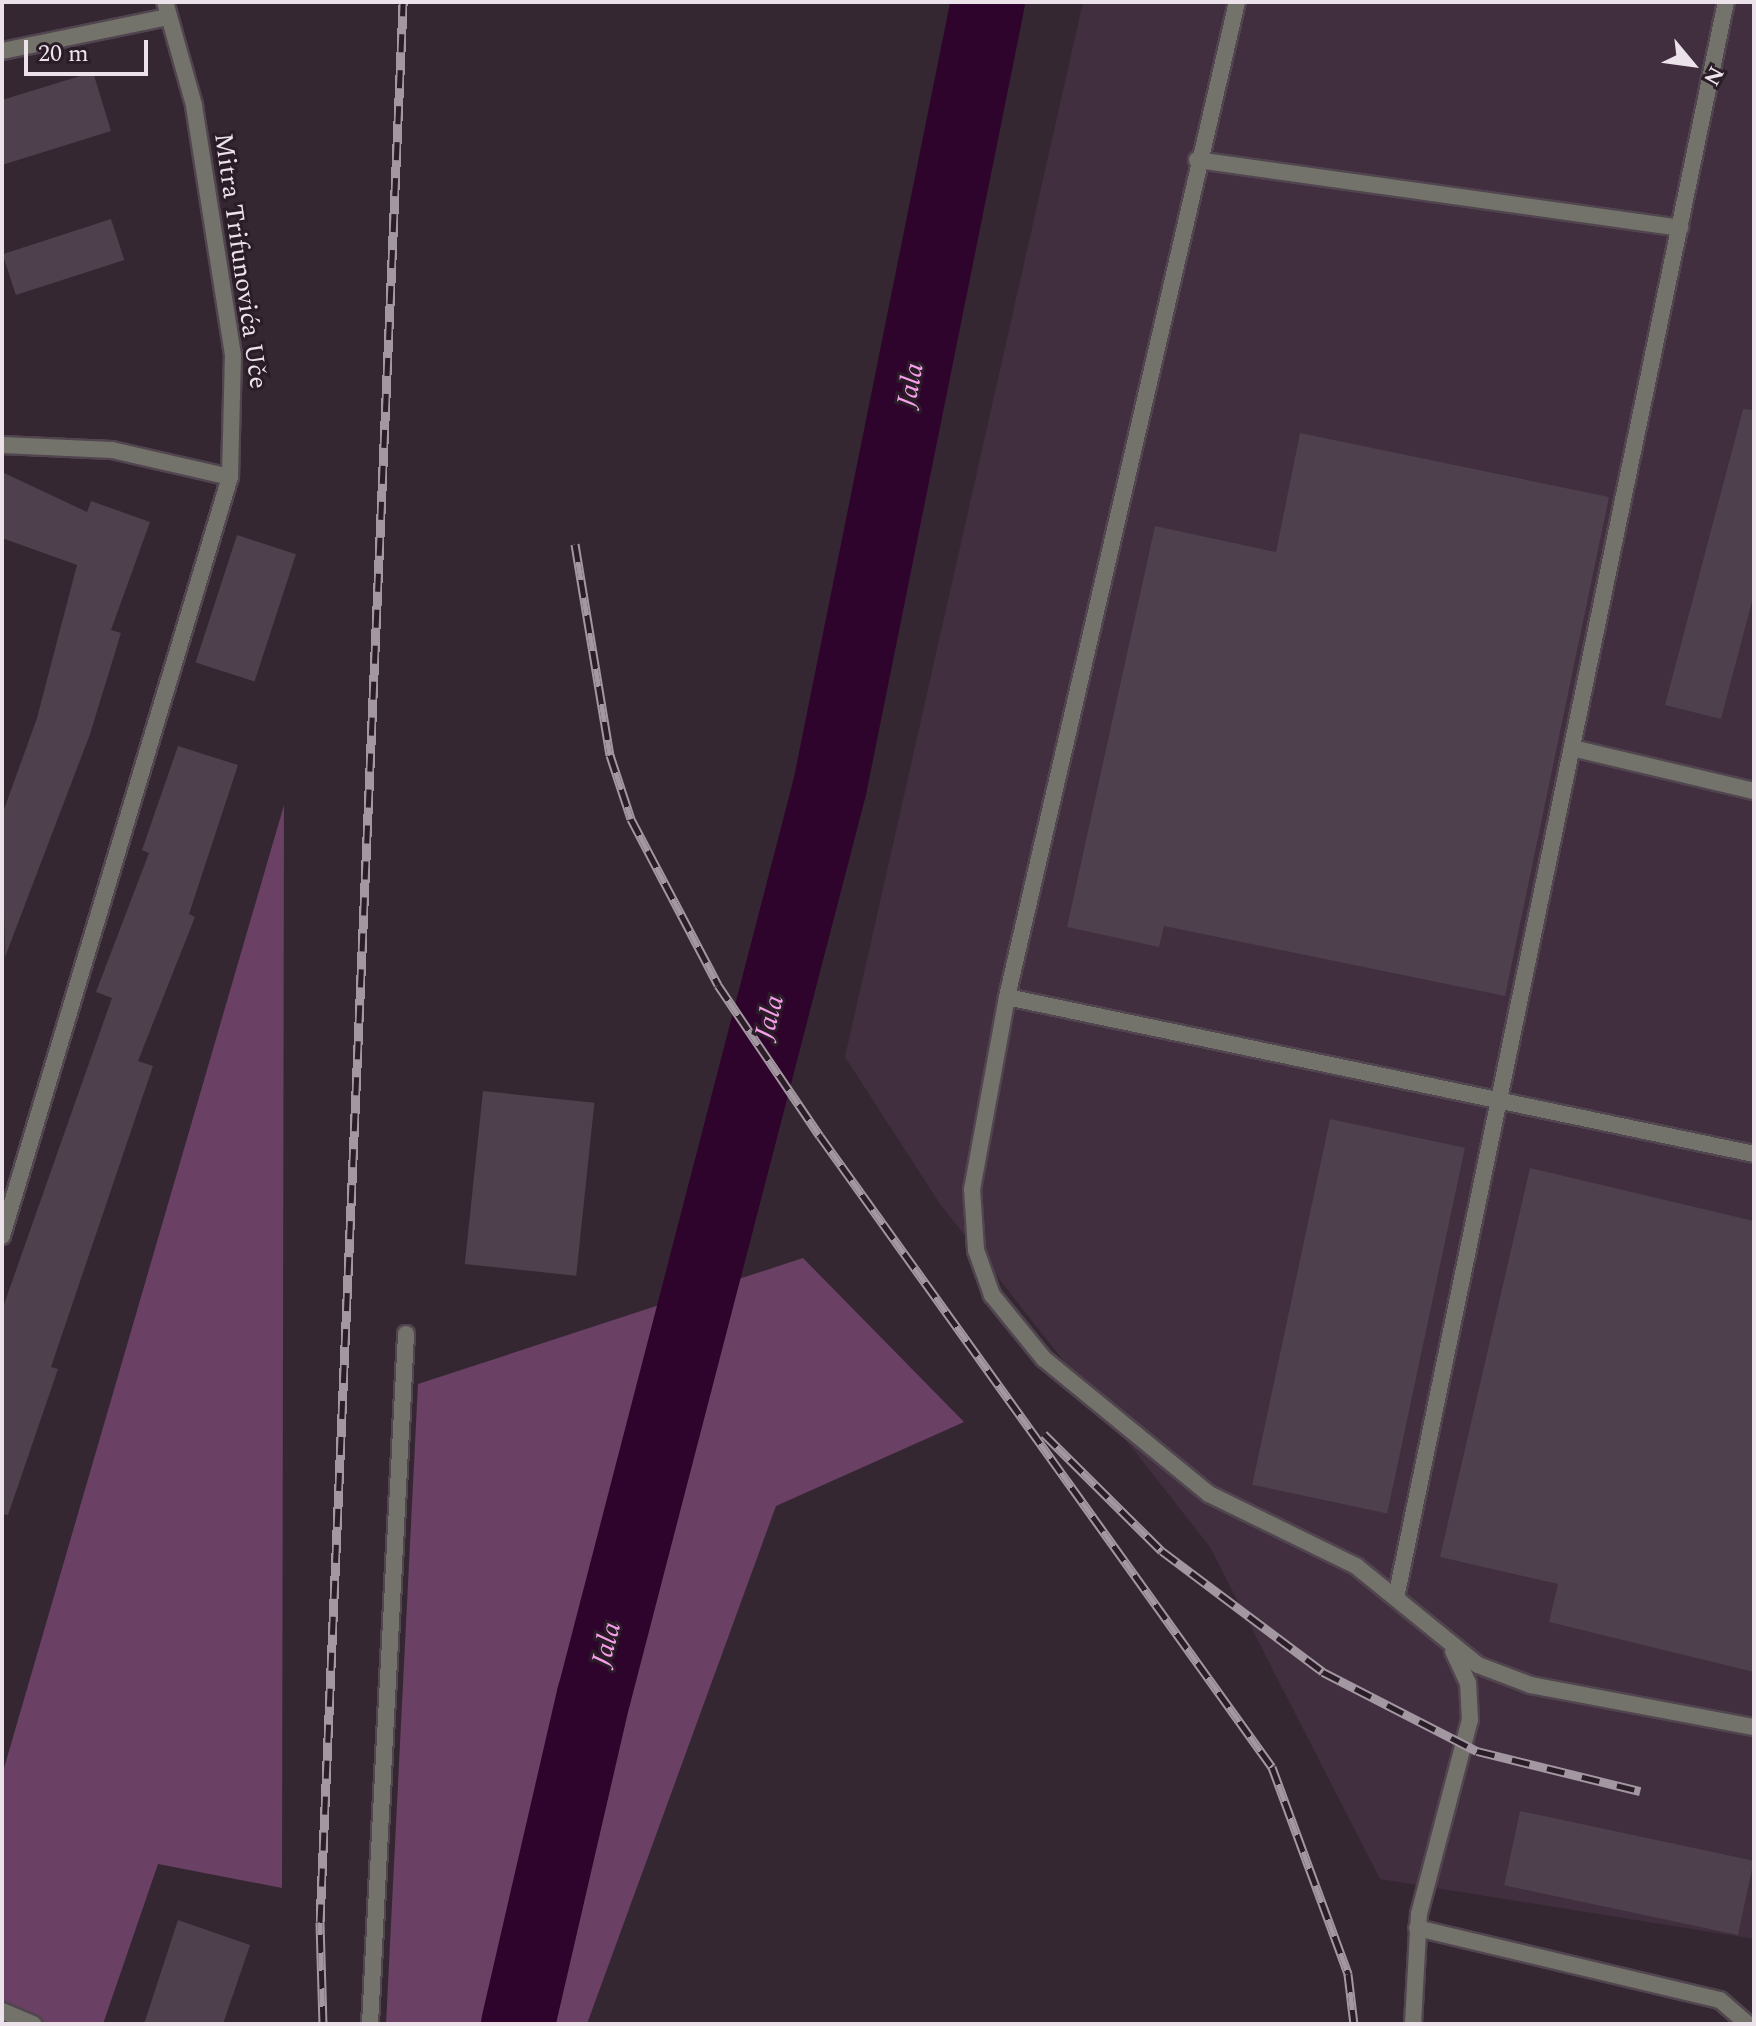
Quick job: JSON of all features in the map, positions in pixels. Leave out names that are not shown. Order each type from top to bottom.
[{"type":"street","points":[[1237,2],[1197,160],[1007,997],[970,1222],[992,1295],[1014,1329],[1209,1494],[1397,1593],[1453,1649],[1531,1685],[1754,1727]]},
{"type":"street","points":[[1397,1593],[1726,2]]},
{"type":"street","name":"Mitra Trifunovića Uče","points":[[2,51],[166,10],[194,105],[233,355],[230,477],[2,1236]]},
{"type":"street","points":[[1197,160],[1680,228]]},
{"type":"street","points":[[2,445],[112,450],[230,477]]},
{"type":"street","points":[[1572,748],[1754,791]]},
{"type":"street","points":[[1007,997],[1754,1154]]},
{"type":"street","points":[[370,2024],[406,1334]]},
{"type":"street","points":[[1413,2024],[1417,1928],[1470,1720],[1468,1683],[1453,1649]]},
{"type":"street","points":[[1417,1928],[1720,2000],[1748,2024]]},
{"type":"street","points":[[2,2011],[33,2024]]},
{"type":"shaded area","points":[[1083,2],[1754,2],[1754,1939],[1380,1879],[1210,1547],[940,1204],[845,1057]]},
{"type":"shaded area","points":[[284,805],[282,1888],[158,1864],[103,2024],[2,2024],[2,1775]]},
{"type":"shaded area","points":[[803,1258],[964,1422],[776,1506],[587,2024],[386,2024],[418,1384]]},
{"type":"building","points":[[93,72],[111,131],[2,165],[2,100]]},
{"type":"building","points":[[111,219],[124,260],[16,295],[3,254]]},
{"type":"building","points":[[1743,409],[1754,410],[1754,594],[1721,719],[1665,705]]},
{"type":"building","points":[[1300,433],[1609,497],[1505,996],[1164,926],[1159,947],[1067,927],[1155,526],[1276,552]]},
{"type":"building","points":[[2,472],[87,512],[91,501],[150,522],[111,630],[121,633],[90,734],[5,957],[2,815],[37,718],[77,565],[2,538]]},
{"type":"building","points":[[237,535],[296,554],[255,682],[196,662]]},
{"type":"building","points":[[178,746],[238,765],[189,914],[195,917],[138,1061],[153,1066],[51,1367],[58,1369],[8,1515],[2,1514],[2,1310],[112,998],[96,992],[149,853],[142,850]]},
{"type":"building","points":[[483,1091],[594,1103],[576,1276],[465,1264]]},
{"type":"building","points":[[1330,1119],[1465,1148],[1387,1514],[1252,1485]]},
{"type":"building","points":[[1530,1168],[1754,1221],[1754,1672],[1549,1622],[1558,1584],[1440,1557]]},
{"type":"building","points":[[1520,1811],[1754,1861],[1738,1935],[1504,1885]]},
{"type":"building","points":[[178,1920],[250,1945],[223,2024],[144,2024]]},
{"type":"waterway","name":"Jala","points":[[518,2024],[594,1696],[830,786],[988,2]]},
{"type":"railway","points":[[323,2024],[320,1922],[403,2]]},
{"type":"railway","points":[[575,544],[610,755],[631,819],[718,985],[820,1136],[1272,1767],[1348,1974],[1354,2024]]},
{"type":"railway","points":[[1044,1434],[1162,1551],[1323,1672],[1477,1751],[1640,1791]]}]
